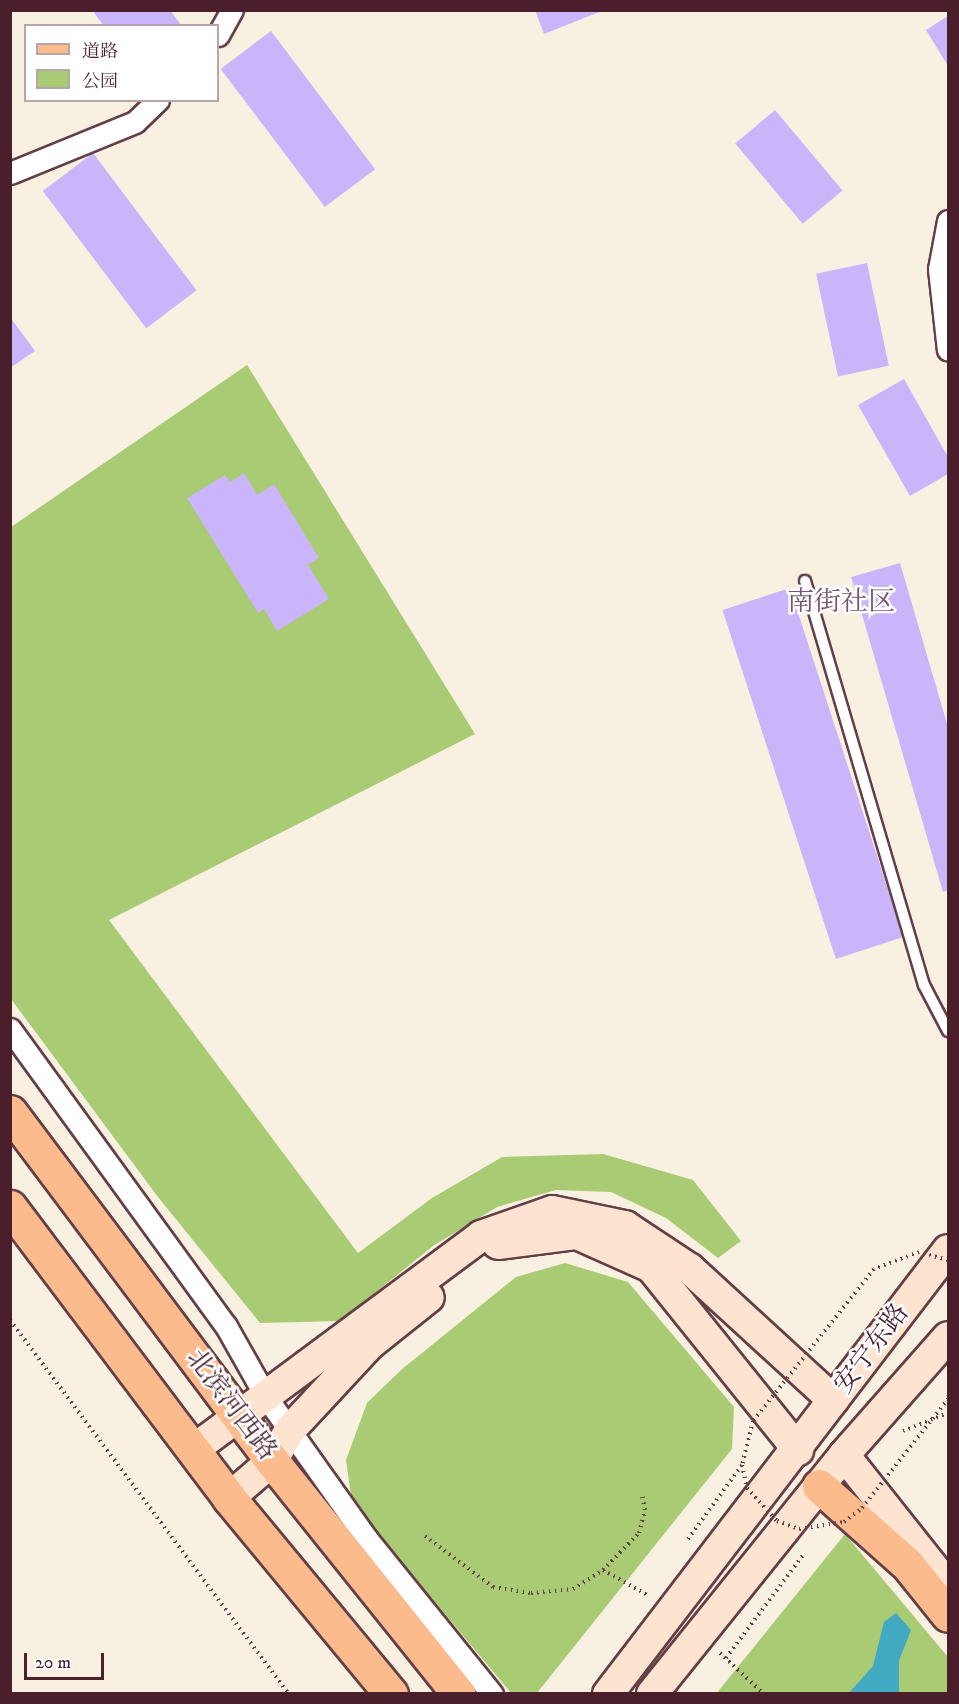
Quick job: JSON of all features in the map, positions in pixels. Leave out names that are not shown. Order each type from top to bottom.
[{"type":"main road","name":"北滨河西路","points":[[10,1112],[239,1414],[272,1461],[459,1694]]},
{"type":"main road","points":[[10,1207],[229,1497],[391,1694]]},
{"type":"main road","points":[[193,1450],[481,1236],[552,1212],[626,1226],[681,1263],[833,1400]]},
{"type":"main road","points":[[229,1497],[272,1461],[290,1430],[370,1344],[496,1244],[576,1234],[651,1267],[798,1450]]},
{"type":"main road","name":"安宁东路","points":[[608,1694],[798,1450],[833,1400],[948,1250]]},
{"type":"main road","points":[[652,1694],[844,1455],[948,1337]]},
{"type":"main road","points":[[844,1455],[948,1586]]},
{"type":"main road","points":[[819,1486],[907,1564],[948,1615]]},
{"type":"street","points":[[219,33],[232,10]]},
{"type":"street","points":[[10,172],[135,122],[156,102]]},
{"type":"street","points":[[948,221],[939,269],[948,350]]},
{"type":"street","points":[[10,1029],[226,1326],[266,1397],[367,1539],[492,1694]]},
{"type":"lane","points":[[805,581],[924,984],[948,1031]]},
{"type":"path","points":[[681,1549],[742,1465],[753,1421],[874,1269],[919,1252],[948,1260]]},
{"type":"path","points":[[10,1320],[289,1694]]},
{"type":"path","points":[[815,1539],[822,1530],[862,1508],[948,1399]]},
{"type":"path","points":[[742,1465],[759,1507],[777,1521],[822,1530]]},
{"type":"path","points":[[425,1536],[493,1587],[531,1593],[573,1589],[603,1570],[639,1533],[645,1510],[642,1494]]},
{"type":"path","points":[[764,1694],[726,1658],[808,1548]]},
{"type":"path","points":[[603,1570],[647,1595],[654,1586]]},
{"type":"green space","points":[[247,365],[475,734],[109,920],[358,1253],[432,1198],[502,1157],[603,1154],[693,1180],[741,1241],[718,1258],[666,1218],[611,1192],[556,1190],[497,1207],[433,1246],[340,1321],[260,1323],[158,1197],[11,999],[11,527]]},
{"type":"green space","points":[[565,1263],[628,1282],[734,1407],[732,1449],[537,1693],[511,1693],[352,1503],[346,1460],[367,1403],[401,1370],[516,1277]]},
{"type":"green space","points":[[845,1534],[948,1657],[948,1693],[716,1694]]},
{"type":"water","points":[[896,1613],[911,1630],[899,1661],[899,1693],[849,1693],[873,1666],[884,1622]]},
{"type":"building","points":[[92,10],[170,10],[180,24],[102,24]]},
{"type":"building","points":[[535,10],[602,10],[602,11],[544,34]]},
{"type":"building","points":[[948,16],[948,66],[926,30]]},
{"type":"building","points":[[271,31],[375,169],[325,207],[221,69]]},
{"type":"building","points":[[775,110],[842,190],[803,224],[735,143]]},
{"type":"building","points":[[93,153],[197,290],[146,328],[43,191]]},
{"type":"building","points":[[867,263],[889,366],[838,377],[816,274]]},
{"type":"building","points":[[10,317],[35,351],[10,368]]},
{"type":"building","points":[[904,379],[948,457],[948,474],[910,496],[858,405]]},
{"type":"building","points":[[244,473],[257,495],[274,484],[319,558],[308,565],[329,599],[277,631],[264,609],[258,613],[187,498],[225,475],[230,482]]},
{"type":"building","points":[[900,563],[948,727],[948,890],[943,892],[851,577]]},
{"type":"building","points":[[790,588],[903,937],[836,959],[722,610]]},
{"type":"district","name":"南街社区","points":[[841,603]]}]
